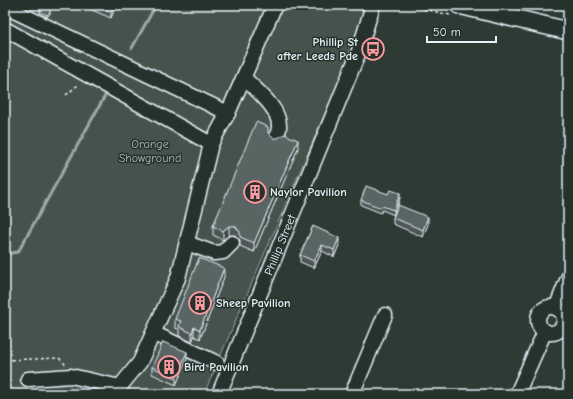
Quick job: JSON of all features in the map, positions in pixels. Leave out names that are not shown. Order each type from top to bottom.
[{"type":"main road","points":[[459,5],[568,31]]},
{"type":"street","points":[[28,379],[71,376],[117,391],[140,362],[178,278],[211,144],[228,113],[275,5]]},
{"type":"street","name":"Phillip Street","points":[[219,394],[358,54],[373,5]]},
{"type":"street","points":[[7,11],[228,113]]},
{"type":"street","points":[[5,29],[211,144]]},
{"type":"street","points":[[244,78],[276,112],[279,125],[276,139]]},
{"type":"street","points":[[187,243],[214,253],[223,252],[232,243]]},
{"type":"street","points":[[556,308],[568,278]]},
{"type":"street","points":[[546,307],[556,308],[563,316],[565,326],[555,332],[545,331],[540,327],[538,322],[540,313],[546,307]]},
{"type":"street","points":[[352,394],[385,315]]},
{"type":"street","points":[[517,394],[545,331]]},
{"type":"street","points":[[153,333],[217,364]]},
{"type":"path","points":[[66,95],[88,76]]},
{"type":"path","points":[[5,360],[59,358],[81,378]]},
{"type":"green space","name":"Orange Showground","points":[[5,5],[365,6],[351,53],[204,394],[5,394]]},
{"type":"building","points":[[43,5],[50,6],[50,12],[47,15],[40,12],[40,7]]},
{"type":"building","points":[[95,5],[114,5],[111,12]]},
{"type":"building","name":"Naylor Pavilion","points":[[256,122],[268,127],[268,133],[273,138],[278,138],[284,134],[298,140],[254,243],[240,237],[240,232],[235,226],[229,226],[223,231],[213,226]]},
{"type":"building","points":[[366,186],[388,194],[390,190],[400,193],[394,210],[382,206],[381,208],[361,200]]},
{"type":"building","points":[[398,205],[428,217],[423,230],[393,218]]},
{"type":"building","points":[[313,226],[339,238],[334,250],[322,245],[314,261],[300,255]]},
{"type":"building","name":"Sheep Pavilion","points":[[199,258],[224,268],[200,330],[194,327],[192,333],[179,327],[181,321],[175,319]]},
{"type":"building","name":"Bird Pavilion","points":[[163,342],[187,352],[176,378],[152,367]]},
{"type":"waterway","points":[[132,48],[156,5]]},
{"type":"waterway","points":[[560,5],[567,7],[568,5]]},
{"type":"waterway","points":[[5,254],[18,252],[106,94]]},
{"type":"place","name":"Phillip St after Leeds Pde","points":[[373,49]]},
{"type":"place","name":"Naylor Pavilion","points":[[255,192]]},
{"type":"place","name":"Sheep Pavilion","points":[[200,303]]},
{"type":"place","name":"Bird Pavilion","points":[[169,367]]}]
